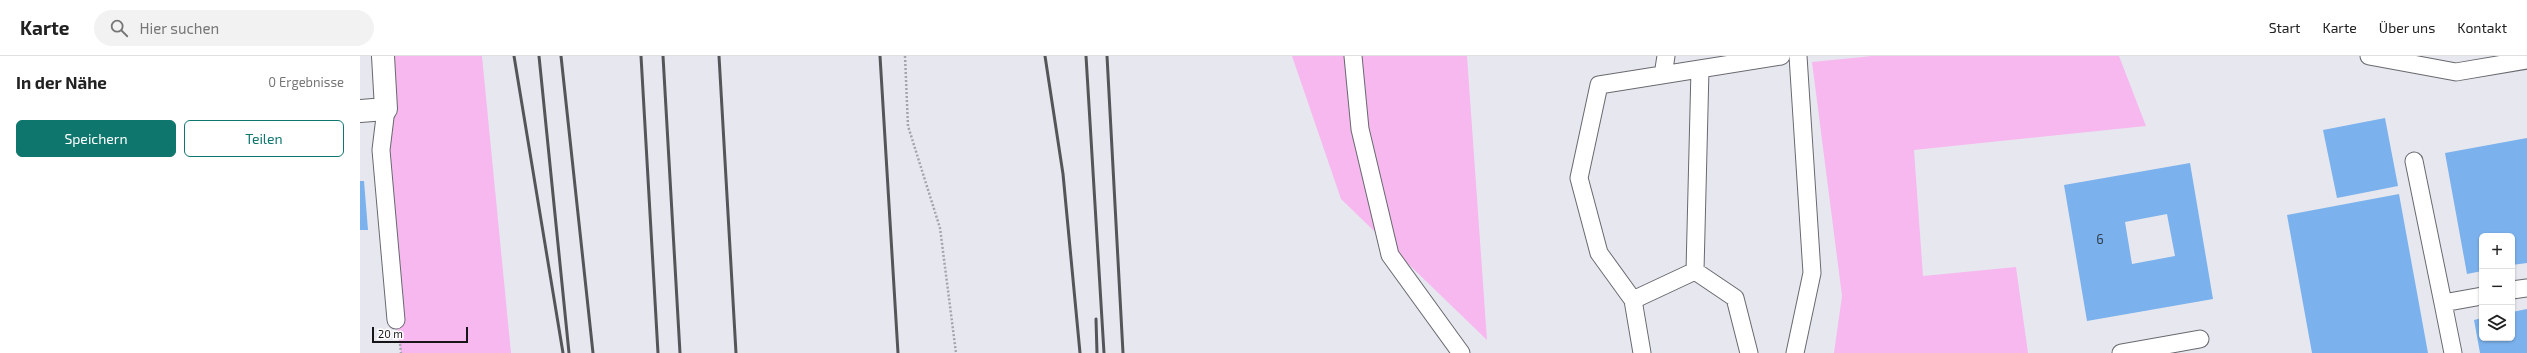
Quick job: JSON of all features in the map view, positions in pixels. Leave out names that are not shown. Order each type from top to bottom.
[{"type":"street","points":[[360,111],[386,109],[383,56]]},
{"type":"lane","points":[[1353,56],[1360,129],[1390,255],[1461,353]]},
{"type":"lane","points":[[1663,75],[1666,56]]},
{"type":"lane","points":[[1642,353],[1633,300],[1599,253],[1579,178],[1599,85],[1781,56]]},
{"type":"lane","points":[[1794,353],[1812,273],[1798,56]]},
{"type":"lane","points":[[2369,56],[2456,72],[2527,60]]},
{"type":"lane","points":[[1696,271],[1700,69]]},
{"type":"lane","points":[[386,109],[380,150],[396,320]]},
{"type":"lane","points":[[2414,161],[2453,353]]},
{"type":"lane","points":[[1633,300],[1696,271]]},
{"type":"lane","points":[[1696,271],[1735,298],[1749,353]]},
{"type":"lane","points":[[2515,290],[2527,288]]},
{"type":"lane","points":[[2443,303],[2479,297]]},
{"type":"lane","points":[[2120,353],[2200,339]]},
{"type":"path","points":[[905,56],[908,126],[940,228],[956,353]]},
{"type":"shaded area","points":[[383,56],[482,56],[511,353],[401,353],[396,320]]},
{"type":"shaded area","points":[[1292,56],[1467,56],[1487,340],[1341,199]]},
{"type":"shaded area","points":[[1872,56],[2119,56],[2146,126],[1914,150],[1923,276],[2016,267],[2028,353],[1834,353],[1842,296],[1812,62]]},
{"type":"building","points":[[2385,118],[2398,186],[2337,198],[2323,130]]},
{"type":"building","points":[[2527,138],[2527,263],[2515,265],[2515,233],[2479,233],[2479,272],[2467,274],[2445,153]]},
{"type":"building","points":[[2190,163],[2213,299],[2087,321],[2064,185]],"holes":[[[2167,214],[2175,256],[2132,264],[2125,222]]]},
{"type":"building","points":[[360,181],[364,181],[368,230],[360,230]]},
{"type":"building","points":[[2399,194],[2428,353],[2312,353],[2287,215]]},
{"type":"building","points":[[2527,309],[2527,353],[2480,353],[2474,320],[2479,319],[2479,341],[2515,341],[2515,311]]},
{"type":"railway","points":[[514,56],[563,353]]},
{"type":"railway","points":[[539,56],[569,353]]},
{"type":"railway","points":[[561,56],[593,353]]},
{"type":"railway","points":[[641,56],[658,353]]},
{"type":"railway","points":[[663,56],[680,353]]},
{"type":"railway","points":[[719,56],[736,353]]},
{"type":"railway","points":[[880,56],[898,353]]},
{"type":"railway","points":[[1045,56],[1063,174],[1080,353]]},
{"type":"railway","points":[[1086,56],[1104,353]]},
{"type":"railway","points":[[1107,56],[1123,353]]},
{"type":"railway","points":[[1096,319],[1097,353]]}]
